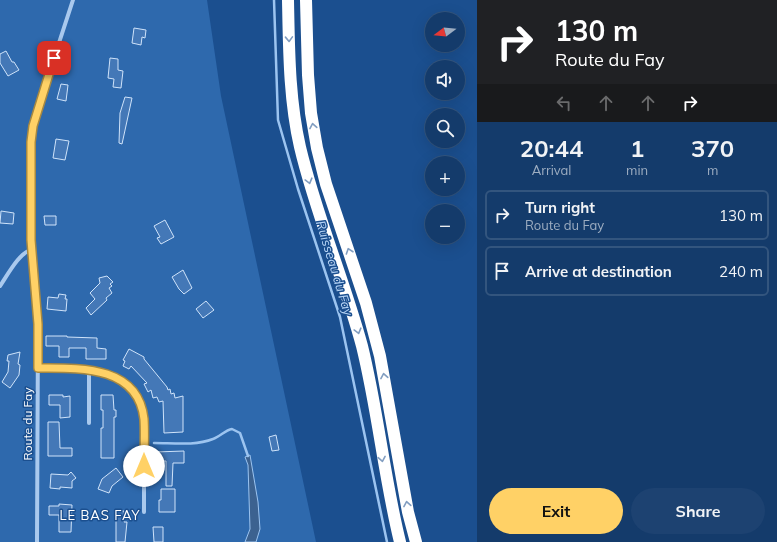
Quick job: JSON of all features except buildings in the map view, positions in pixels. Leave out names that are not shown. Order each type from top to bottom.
[{"type":"highway","points":[[288,0],[291,79],[300,146],[310,184],[362,346],[390,500],[400,542]]},
{"type":"highway","points":[[306,0],[308,75],[311,113],[317,148],[326,184],[366,303],[380,356],[408,512],[416,542]]},
{"type":"street","name":"Route du Fay","points":[[37,542],[38,324],[32,250],[30,157],[33,126],[73,0]]},
{"type":"street","points":[[0,286],[22,255],[28,250],[32,250]]},
{"type":"street","points":[[38,368],[99,371],[113,375],[127,385],[138,400],[144,420],[144,512]]},
{"type":"street","points":[[89,370],[89,423]]},
{"type":"shaded area","points":[[0,0],[207,0],[221,96],[316,542],[0,542]]},
{"type":"shaded area","points":[[250,455],[258,502],[260,529],[256,542],[245,542],[250,529],[248,465],[245,457]]},
{"type":"waterway","name":"Ruisseau du Fay","points":[[274,0],[278,120],[298,189],[340,317],[387,542]]},
{"type":"waterway","points":[[154,443],[199,443],[216,438],[232,429],[240,433],[248,456]]},
{"type":"district","name":"LE BAS FAY","points":[[100,515]]},
{"type":"route","points":[[54,58],[33,126],[30,157],[31,240],[38,324],[38,368],[99,371],[113,375],[127,385],[138,400],[142,409],[144,420],[144,466]]}]
